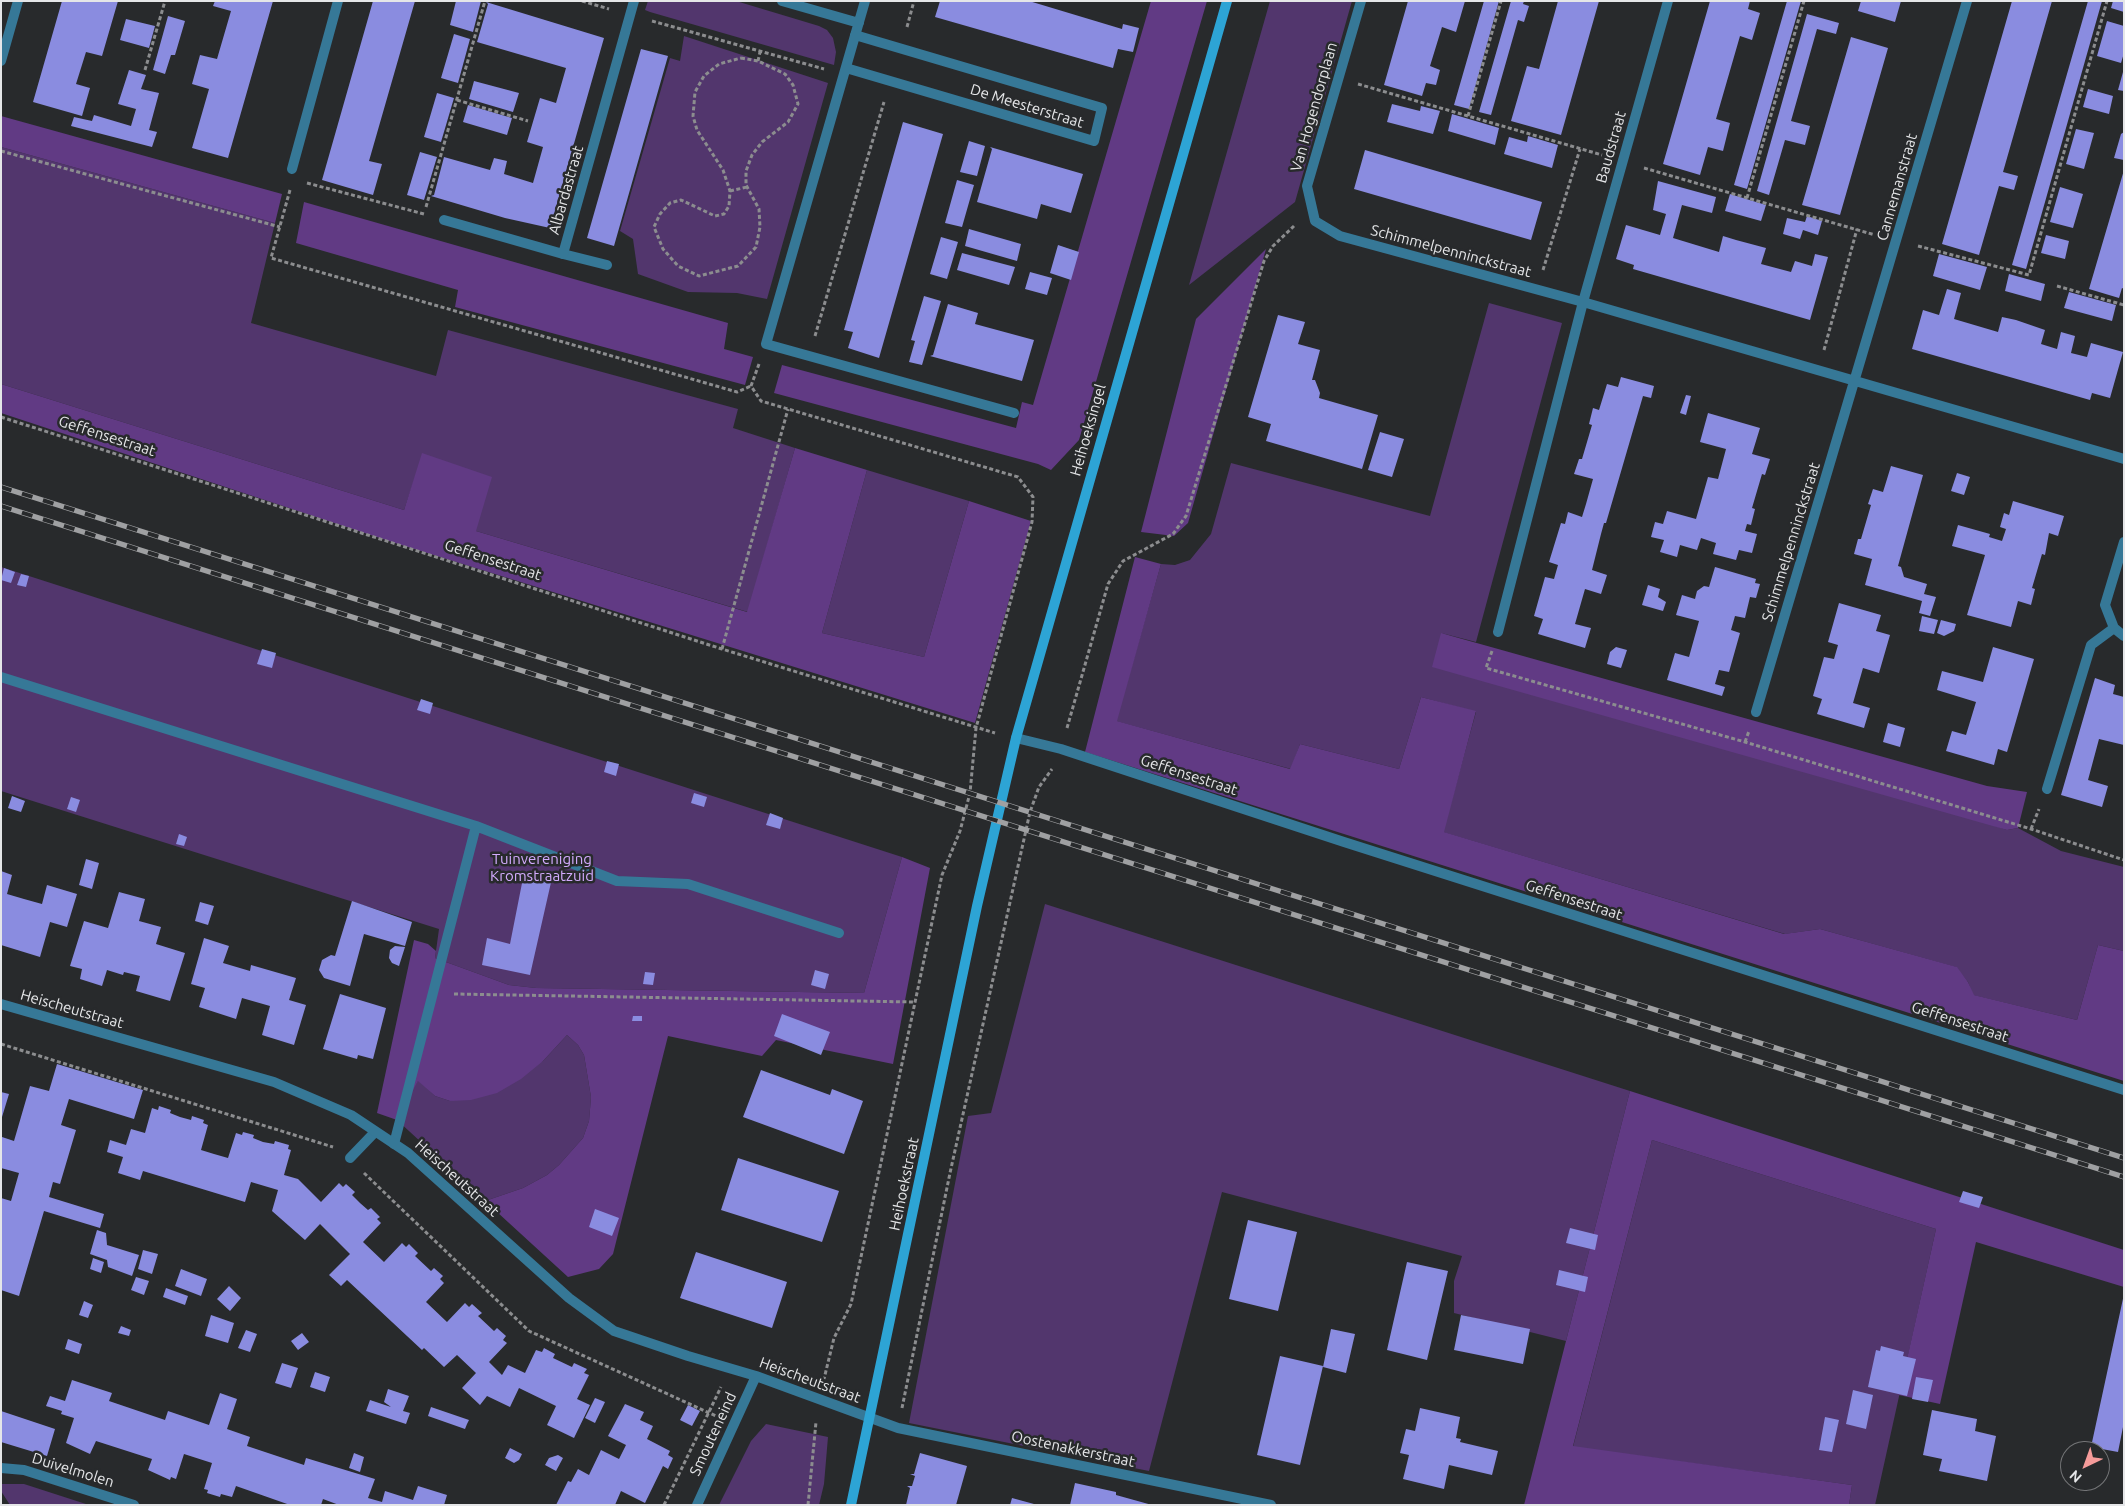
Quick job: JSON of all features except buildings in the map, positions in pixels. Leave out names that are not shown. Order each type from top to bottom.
[{"type":"street","points":[[1,61],[18,1]]},
{"type":"street","points":[[292,169],[338,1]]},
{"type":"street","name":"Albardastraat","points":[[444,220],[563,254],[634,1]]},
{"type":"street","points":[[782,1],[858,23]]},
{"type":"street","points":[[865,1],[766,344],[1014,413]]},
{"type":"street","name":"Heihoeksingel","points":[[985,868],[1016,738],[1227,1]]},
{"type":"street","name":"Van Hogendorplaan","points":[[1315,221],[1307,186],[1361,1]]},
{"type":"street","name":"Baudstraat","points":[[1583,302],[1668,1]]},
{"type":"street","name":"Cannemanstraat","points":[[1855,381],[1967,1]]},
{"type":"street","name":"De Meesterstraat","points":[[845,71],[891,81],[1094,141],[1102,108],[855,35]]},
{"type":"street","name":"Schimmelpenninckstraat","points":[[1315,221],[1340,236],[1583,302],[2124,459]]},
{"type":"street","points":[[563,254],[606,265]]},
{"type":"street","points":[[1498,632],[1583,302]]},
{"type":"street","name":"Schimmelpenninckstraat","points":[[1756,712],[1855,381]]},
{"type":"street","points":[[2124,542],[2104,606],[2114,628],[2124,636]]},
{"type":"street","points":[[2047,789],[2091,645],[2114,628]]},
{"type":"street","points":[[1,677],[476,826],[617,880],[688,884],[839,933]]},
{"type":"street","name":"Geffensestraat","points":[[1016,738],[1061,749],[1344,842],[2124,1090]]},
{"type":"street","points":[[394,1144],[476,826]]},
{"type":"street","name":"Heihoekstraat","points":[[851,1505],[985,868]]},
{"type":"street","name":"Heischeutstraat","points":[[1,1004],[274,1082],[351,1115],[408,1153],[569,1298],[614,1331],[756,1376],[870,1418]]},
{"type":"street","points":[[350,1158],[376,1132]]},
{"type":"street","name":"Smouteneind","points":[[697,1505],[756,1376]]},
{"type":"street","name":"Oostenakkerstraat","points":[[870,1418],[898,1428],[1271,1505]]},
{"type":"street","name":"Duivelmolen","points":[[1,1468],[24,1470],[134,1505]]},
{"type":"path","points":[[144,70],[165,1]]},
{"type":"path","points":[[424,214],[485,1]]},
{"type":"path","points":[[582,1],[760,52],[845,71]]},
{"type":"path","points":[[900,49],[914,1]]},
{"type":"path","points":[[1468,116],[1501,1]]},
{"type":"path","points":[[1747,198],[1804,1]]},
{"type":"path","points":[[1338,79],[1896,241],[2029,275],[2107,1]]},
{"type":"path","points":[[758,61],[760,52]]},
{"type":"path","points":[[741,58],[758,61],[785,74],[793,85],[798,104],[788,122],[762,142],[752,155],[746,171],[747,187],[759,209],[760,227],[756,247],[738,266],[699,276],[678,266],[663,249],[654,228],[660,214],[670,203],[681,200],[715,216],[724,214],[729,206],[730,191],[716,157],[697,130],[693,116],[695,92],[704,76],[718,64],[741,58]]},
{"type":"path","points":[[810,356],[891,81]]},
{"type":"path","points":[[457,100],[528,121]]},
{"type":"path","points":[[1538,290],[1580,149]]},
{"type":"path","points":[[1,151],[280,227]]},
{"type":"path","points":[[302,181],[444,220]]},
{"type":"path","points":[[291,184],[271,258],[737,392],[751,386],[766,344]]},
{"type":"path","points":[[730,191],[747,187]]},
{"type":"path","points":[[898,1428],[950,1173],[1030,812],[1037,792],[1056,763],[1061,749],[1108,584],[1123,561],[1173,534],[1186,516],[1264,261],[1272,246],[1311,210]]},
{"type":"path","points":[[1819,370],[1857,229]]},
{"type":"path","points":[[2057,286],[2124,305]]},
{"type":"path","points":[[751,386],[761,401],[1018,477],[1033,497],[1032,522],[976,728],[970,794],[960,831],[942,875],[850,1304],[834,1338],[819,1400],[808,1505]]},
{"type":"path","points":[[722,649],[788,409]]},
{"type":"path","name":"Geffensestraat","points":[[1,417],[722,649],[976,728]]},
{"type":"path","points":[[1498,632],[1486,668],[1754,745],[2031,829],[2124,860]]},
{"type":"path","points":[[433,994],[915,1002]]},
{"type":"path","points":[[1,1044],[340,1149],[529,1332],[734,1424]]},
{"type":"path","points":[[664,1505],[730,1368]]},
{"type":"green space","points":[[648,1],[736,1],[819,26],[827,30],[833,38],[836,52],[834,65],[650,12],[645,10]]},
{"type":"green space","points":[[1270,1],[1352,1],[1295,202],[1189,285]]},
{"type":"green space","points":[[684,36],[828,83],[767,299],[737,293],[688,292],[638,274],[633,239],[620,231],[670,58],[680,61]]},
{"type":"green space","points":[[1,147],[275,223],[251,323],[436,376],[448,330],[738,409],[733,428],[795,448],[748,612],[476,531],[423,454],[404,510],[1,384]]},
{"type":"green space","points":[[1489,303],[1562,323],[1476,642],[1441,633],[2007,830],[2018,828],[2061,851],[2124,867],[2124,951],[2098,945],[2077,1020],[1973,995],[1968,982],[1956,967],[1820,929],[1785,934],[1443,832],[1476,712],[1421,697],[1399,769],[1300,744],[1291,769],[1116,721],[1161,564],[1175,565],[1190,560],[1211,534],[1231,463],[1430,516]]},
{"type":"green space","points":[[867,470],[969,501],[924,657],[822,633]]},
{"type":"green space","name":"Tuinvereniging Kromstraatzuid","points":[[1,567],[902,857],[864,993],[536,988],[509,985],[435,958],[439,929],[1,791]]},
{"type":"green space","points":[[1045,904],[1630,1091],[1566,1341],[1454,1313],[1454,1281],[1462,1256],[1222,1192],[1149,1471],[909,1423],[968,1116],[991,1113]]},
{"type":"green space","points":[[567,1035],[578,1045],[584,1055],[591,1097],[589,1121],[583,1138],[559,1165],[547,1175],[523,1188],[485,1201],[397,1120],[418,1080],[435,1096],[450,1101],[543,1061]]},
{"type":"green space","points":[[1652,1140],[1936,1229],[1875,1505],[1849,1505],[1852,1485],[1573,1447]]},
{"type":"green space","points":[[766,1424],[828,1437],[824,1484],[819,1505],[719,1505],[751,1441]]},
{"type":"green space","points":[[1,1484],[24,1484],[89,1505],[10,1505],[1,1491]]},
{"type":"shaded area","points":[[1151,1],[1207,1],[1079,440],[1051,470],[1038,464],[774,393],[782,365],[1016,428],[1022,402],[1033,405]]},
{"type":"shaded area","points":[[1,116],[282,194],[275,223],[1,147]]},
{"type":"shaded area","points":[[304,202],[728,323],[724,349],[753,357],[745,385],[455,307],[458,290],[296,243]]},
{"type":"shaded area","points":[[1266,249],[1188,523],[1174,536],[1141,532],[1196,319]]},
{"type":"shaded area","points":[[1,384],[404,510],[422,453],[492,477],[476,531],[747,612],[795,448],[867,470],[822,633],[924,657],[969,501],[1031,521],[975,723],[395,543],[1,413]]},
{"type":"shaded area","points":[[1135,557],[1161,564],[1117,721],[1290,769],[1300,744],[1399,769],[1421,697],[1476,711],[1444,832],[1784,934],[1820,929],[1957,967],[1968,982],[1974,995],[2077,1020],[2098,945],[2124,951],[2124,1081],[1085,752]]},
{"type":"shaded area","points":[[1441,633],[1987,786],[2027,792],[2018,828],[2007,830],[1432,667]]},
{"type":"shaded area","points":[[902,857],[930,868],[893,1064],[776,1040],[762,1056],[668,1036],[613,1254],[599,1269],[568,1277],[485,1201],[523,1188],[547,1175],[559,1165],[583,1138],[589,1121],[591,1097],[584,1055],[578,1045],[567,1035],[543,1061],[521,1079],[497,1093],[471,1100],[450,1101],[435,1096],[418,1081],[397,1120],[377,1113],[414,940],[428,944],[436,951],[435,958],[509,985],[536,988],[864,993]]},
{"type":"shaded area","points":[[1630,1091],[2124,1250],[2124,1287],[1976,1242],[1940,1404],[1899,1395],[1936,1229],[1652,1140],[1573,1446],[1852,1485],[1849,1505],[1524,1505]]},
{"type":"railway","points":[[1,487],[2124,1158]]},
{"type":"railway","points":[[1,506],[2124,1177]]}]
